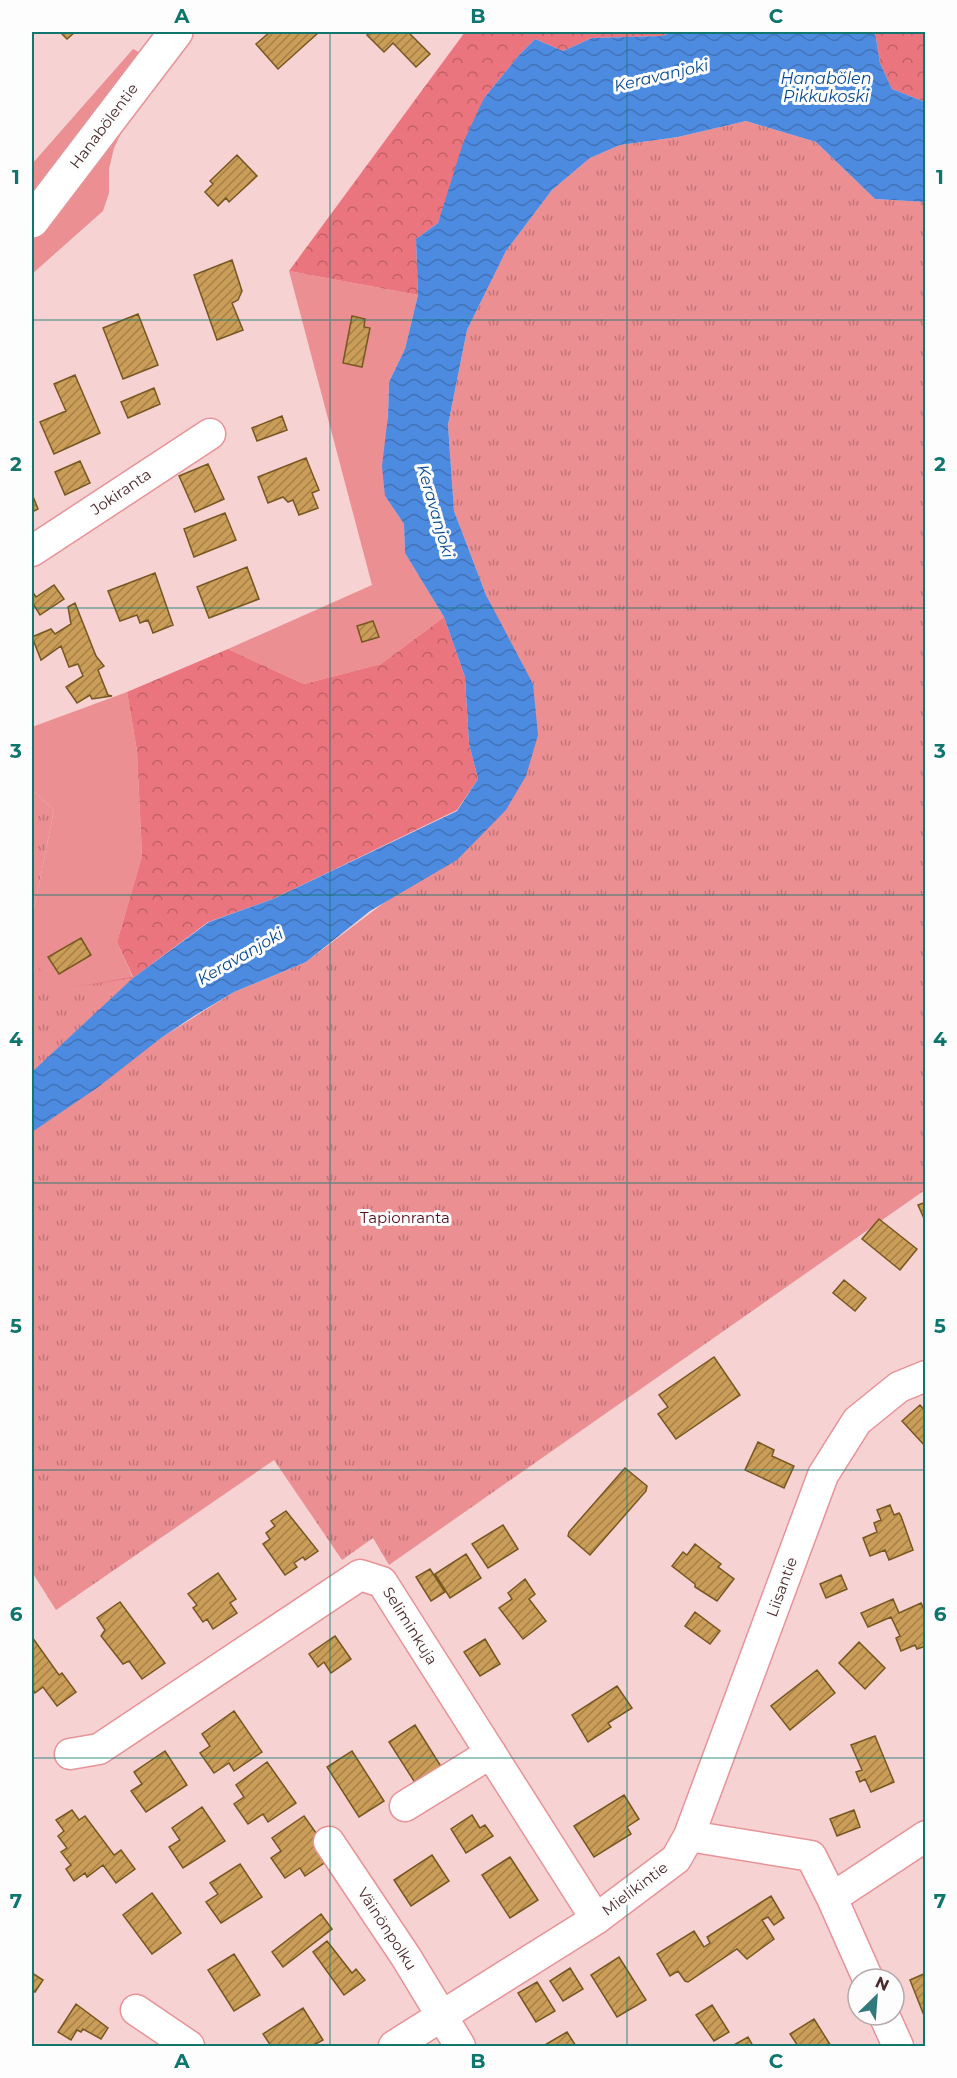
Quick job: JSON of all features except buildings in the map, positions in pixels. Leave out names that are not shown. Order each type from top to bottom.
[{"type":"street","name":"Hanabölentie","points":[[32,221],[176,32]]},
{"type":"street","name":"Jokiranta","points":[[32,551],[210,434]]},
{"type":"street","name":"Liisantie","points":[[689,1836],[823,1475],[857,1421],[899,1388],[926,1376]]},
{"type":"street","name":"Seliminkuja","points":[[70,1754],[99,1749],[360,1575],[382,1582],[596,1919]]},
{"type":"street","points":[[405,1806],[491,1754]]},
{"type":"street","points":[[689,1836],[811,1856],[863,1967]]},
{"type":"street","name":"Mielikintie","points":[[394,2046],[442,2018],[596,1919],[676,1859],[689,1836]]},
{"type":"street","points":[[832,1898],[926,1836]]},
{"type":"street","name":"Väinönpolku","points":[[329,1842],[406,1957],[460,2046]]},
{"type":"street","points":[[136,2010],[189,2046]]},
{"type":"street","points":[[889,2027],[898,2046]]},
{"type":"green space","points":[[465,32],[673,32],[662,36],[592,38],[563,51],[535,39],[520,54],[484,98],[438,223],[416,239],[418,295],[289,271]]},
{"type":"green space","points":[[875,32],[925,32],[925,102],[892,89],[880,63]]},
{"type":"green space","points":[[133,49],[141,53],[32,200],[32,164]]},
{"type":"green space","points":[[125,118],[127,121],[114,148],[109,169],[109,193],[103,211],[32,274],[32,242]]},
{"type":"green space","name":"Tapionranta","points":[[746,121],[816,142],[875,199],[925,202],[925,1190],[389,1565],[373,1538],[342,1560],[274,1460],[56,1610],[32,1572],[32,1131],[161,1038],[234,992],[306,962],[506,810],[507,639],[486,595],[454,511],[448,425],[467,330],[506,251],[552,190],[590,158],[620,145],[678,137]]},
{"type":"green space","points":[[289,271],[418,295],[405,349],[389,382],[385,496],[404,524],[405,553],[444,617],[381,664],[304,684],[228,649],[372,585]]},
{"type":"green space","points":[[444,617],[465,677],[469,744],[478,779],[457,810],[273,899],[208,922],[133,978],[32,1072],[32,958],[55,990],[133,977],[117,942],[142,856],[137,751],[127,692],[228,649],[304,684],[381,664]]},
{"type":"green space","points":[[127,692],[137,751],[142,856],[117,942],[133,978],[55,990],[32,958],[32,919],[54,810],[32,790],[32,727]]},
{"type":"green space","points":[[32,790],[54,810],[32,919]]},
{"type":"green space","points":[[32,958],[55,990],[133,978],[32,1072]]},
{"type":"water","points":[[673,32],[875,32],[880,63],[892,89],[925,102],[925,202],[875,199],[816,142],[746,121],[678,137],[620,145],[590,158],[552,190],[506,251],[467,330],[448,425],[454,511],[486,595],[533,684],[538,735],[526,776],[506,810],[457,860],[370,911],[306,962],[234,992],[194,1016],[161,1038],[97,1088],[32,1132],[32,1072],[133,978],[209,922],[273,899],[457,811],[478,779],[469,744],[465,677],[444,617],[405,553],[404,524],[385,496],[382,466],[388,416],[389,382],[405,349],[418,295],[416,239],[438,223],[463,143],[484,98],[535,39],[563,51],[592,38],[662,36]]},
{"type":"water label","name":"Keravanjoki","points":[[661,75]]},
{"type":"water label","name":"Hanabölen Pikkukoski","points":[[826,87]]},
{"type":"water label","name":"Keravanjoki","points":[[436,511]]},
{"type":"water label","name":"Keravanjoki","points":[[240,956]]}]
